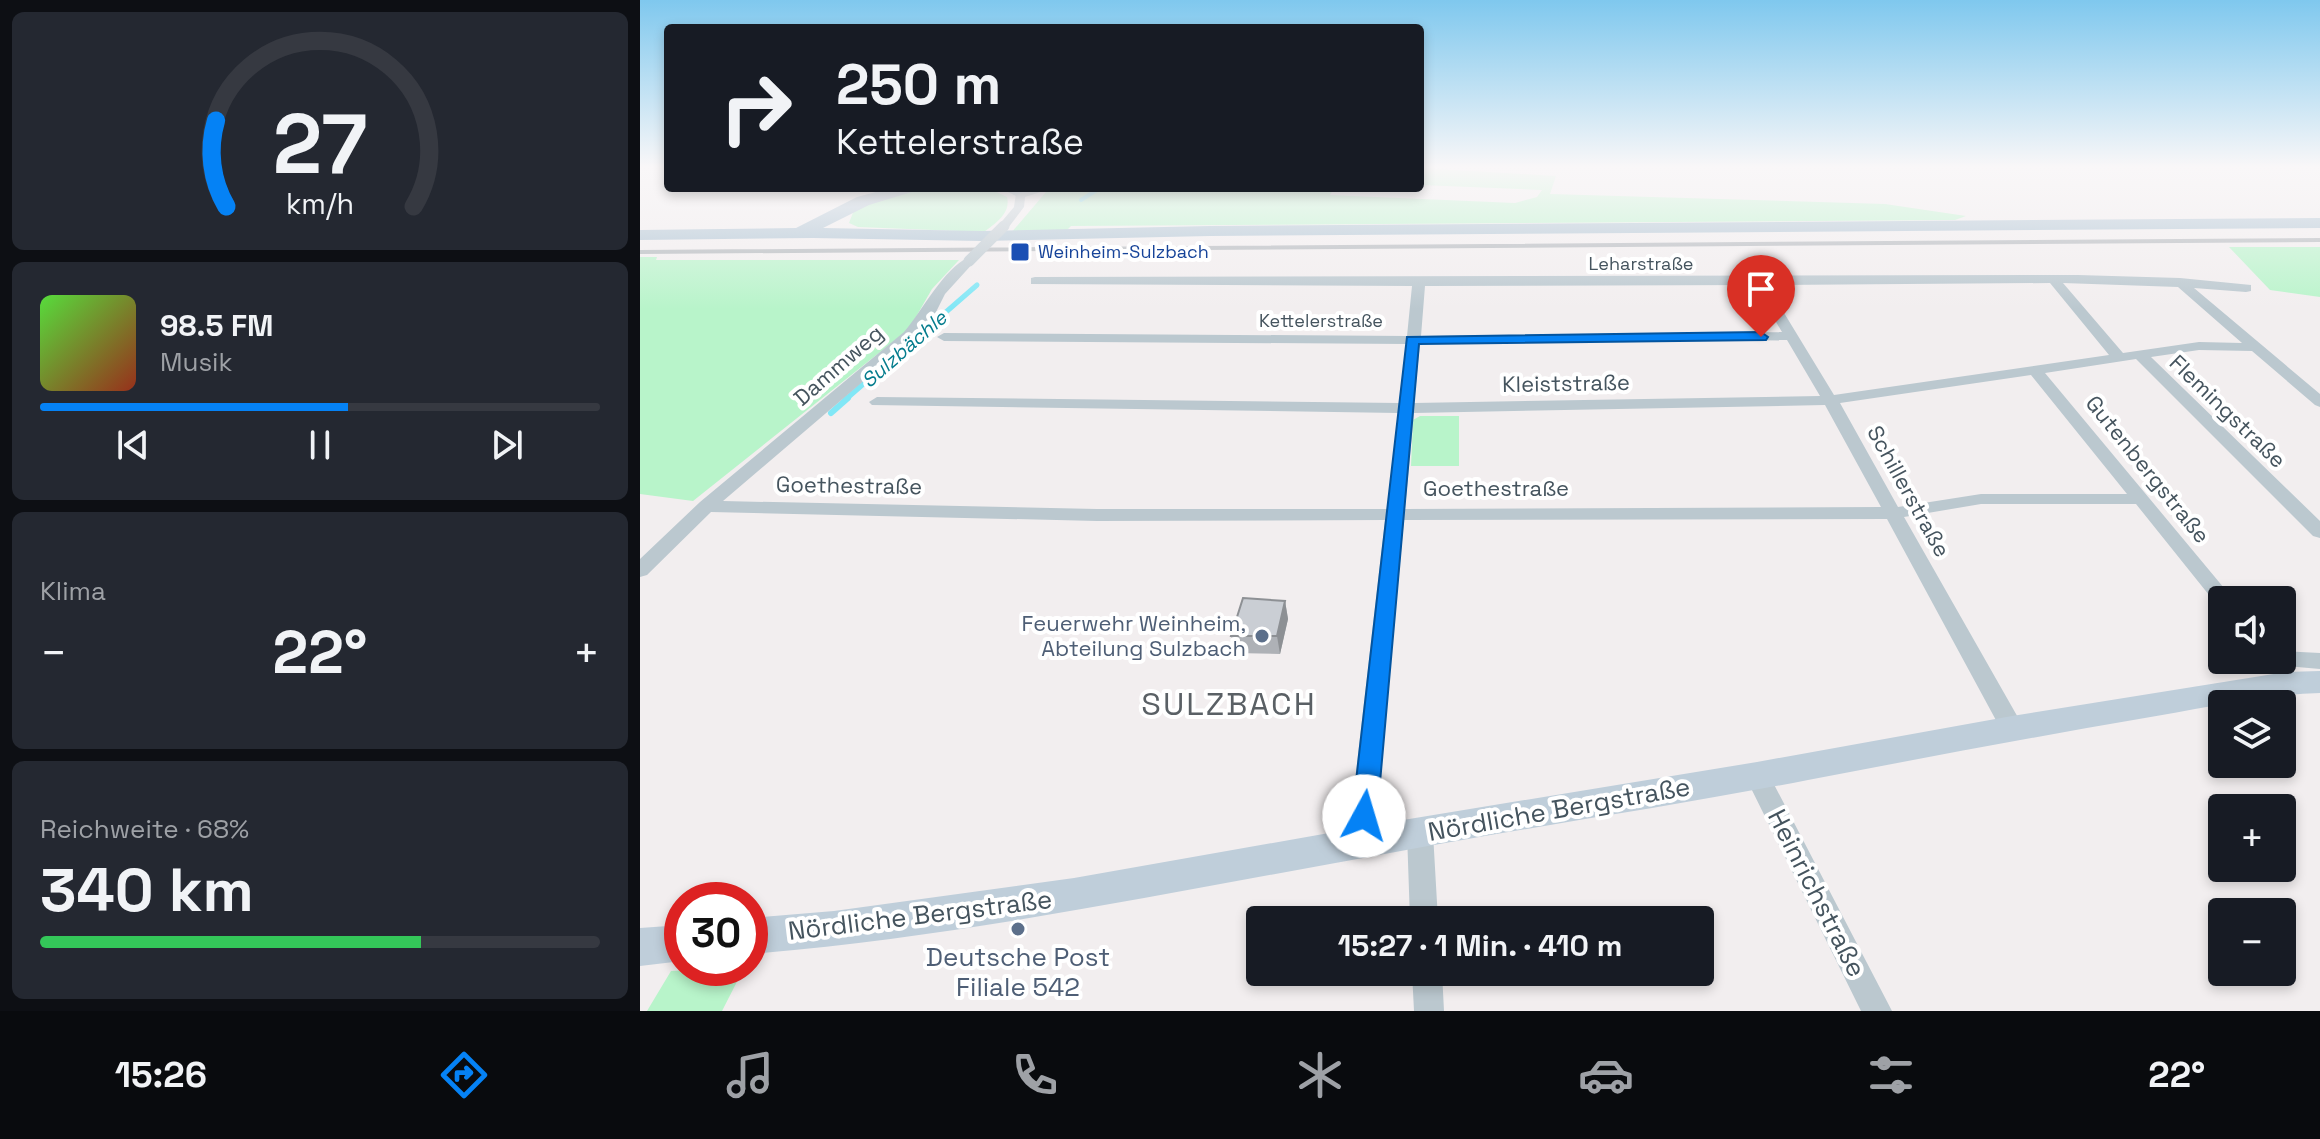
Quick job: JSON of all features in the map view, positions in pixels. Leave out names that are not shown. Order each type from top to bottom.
[{"type":"main road","points":[[806,233],[838,215]]},
{"type":"main road","points":[[806,233],[843,215]]},
{"type":"main road","points":[[837,220],[858,233]]},
{"type":"main road","points":[[640,235],[858,233],[982,236],[1226,231],[2320,223]]},
{"type":"main road","name":"Nördliche Bergstraße","points":[[768,934],[834,929],[1074,895],[1361,842],[1757,776],[2012,728],[2286,683],[2320,682]]},
{"type":"main road","points":[[640,947],[664,945]]},
{"type":"street","name":"Dammweg","points":[[640,570],[706,506],[909,335],[930,311],[939,293],[1013,215]]},
{"type":"street","name":"Leharstraße","points":[[1035,281],[1419,284],[2055,281],[2180,282],[2246,288]]},
{"type":"street","name":"Schillerstraße","points":[[1758,281],[1830,400],[2012,728]]},
{"type":"street","points":[[2055,281],[2119,357]]},
{"type":"street","points":[[2180,282],[2320,402]]},
{"type":"street","points":[[1361,842],[1419,284]]},
{"type":"street","name":"Kettelerstraße","points":[[944,337],[1412,340],[1793,336]]},
{"type":"street","name":"Kleiststraße","points":[[877,402],[1404,408],[1830,400],[2199,346],[2253,347]]},
{"type":"street","name":"Flemingstraße","points":[[2139,354],[2320,532]]},
{"type":"street","name":"Gutenbergstraße","points":[[2034,369],[2212,586]]},
{"type":"street","name":"Goethestraße","points":[[706,506],[1097,515],[1894,513],[1981,499],[2141,499]]},
{"type":"street","points":[[2296,660],[2320,661]]},
{"type":"street","name":"Heinrichstraße","points":[[1757,776],[1877,1011]]},
{"type":"street","points":[[1420,833],[1423,906]]},
{"type":"street","points":[[1428,986],[1429,1011]]},
{"type":"green space","points":[[852,215],[1003,215],[984,232],[858,227],[849,223]]},
{"type":"green space","points":[[1026,215],[1966,216],[1955,220],[1071,226],[1064,233],[1011,233]]},
{"type":"green space","points":[[2229,247],[2320,247],[2320,297],[2270,290]]},
{"type":"green space","points":[[640,257],[657,257],[656,260],[959,260],[932,289],[909,329],[693,501],[640,494]]},
{"type":"green space","points":[[1420,416],[1459,416],[1459,466],[1411,466],[1413,420]]},
{"type":"green space","points":[[664,983],[664,986],[735,986],[722,1011],[647,1011]]},
{"type":"building","points":[[1243,598],[1285,601],[1277,636],[1231,636]]},
{"type":"waterway","name":"Sulzbächle","points":[[845,400],[977,285]]},
{"type":"waterway","name":"Sulzbächle","points":[[831,413],[848,398]]},
{"type":"railway","points":[[640,252],[2320,240]]},
{"type":"place","name":"Weinheim-Sulzbach","points":[[1020,252]]},
{"type":"place","name":"Feuerwehr Weinheim, Abteilung Sulzbach","points":[[1262,636]]},
{"type":"place","name":"Deutsche Post Filiale 542","points":[[1018,929]]},
{"type":"district","name":"SULZBACH","points":[[1229,704]]},
{"type":"route","points":[[1364,816],[1412,340],[1761,337]]}]
